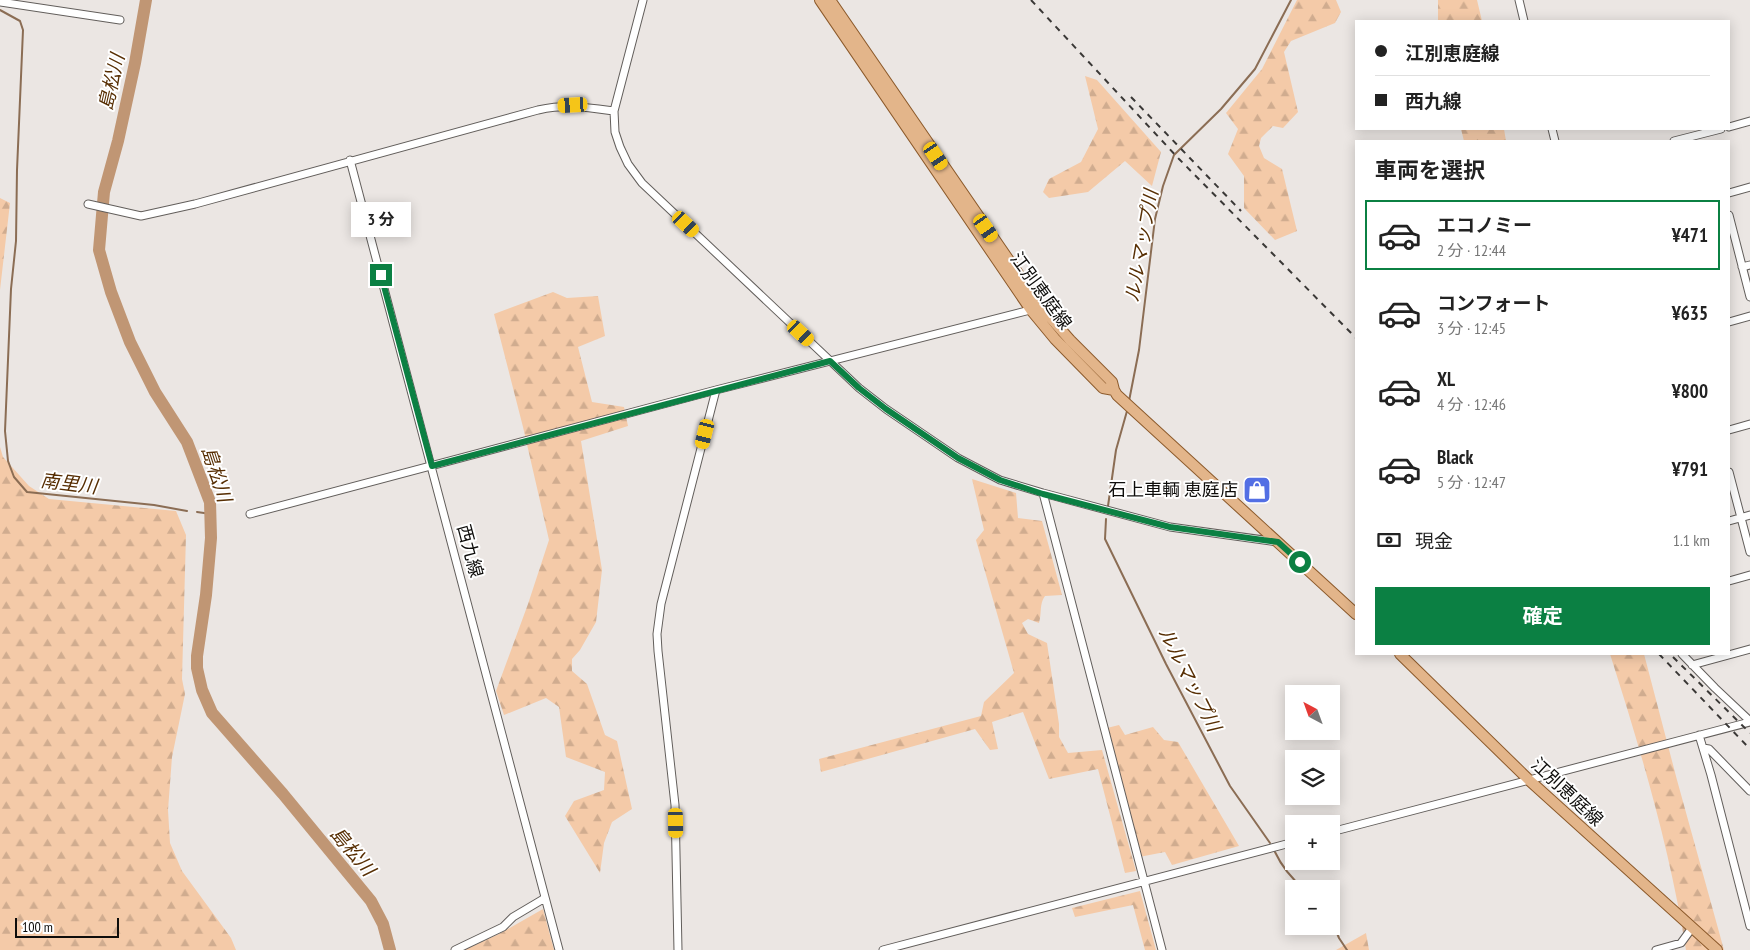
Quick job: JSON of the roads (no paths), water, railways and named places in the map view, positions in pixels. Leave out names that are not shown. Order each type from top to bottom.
[{"type":"main road","name":"江別恵庭線","points":[[820,0],[1031,310],[1055,339],[1103,388],[1116,393],[1355,613]]},
{"type":"main road","name":"江別恵庭線","points":[[830,0],[1041,307],[1070,340],[1112,382],[1116,393]]},
{"type":"main road","name":"江別恵庭線","points":[[1401,655],[1530,781],[1717,950]]},
{"type":"street","points":[[643,0],[614,111],[615,132],[628,164],[642,183],[859,388],[886,409],[958,458],[1000,480],[1043,494],[1170,527],[1278,542]]},
{"type":"street","points":[[1519,0],[1524,20]]},
{"type":"street","points":[[0,2],[120,20]]},
{"type":"street","points":[[88,204],[141,216],[195,204],[350,160],[434,140],[556,106],[573,105],[614,111]]},
{"type":"street","points":[[1730,127],[1750,121]]},
{"type":"street","points":[[1678,140],[1717,130]]},
{"type":"street","name":"西九線","points":[[350,160],[559,950]]},
{"type":"street","points":[[1730,193],[1750,187]]},
{"type":"street","points":[[1730,218],[1746,266],[1750,296]]},
{"type":"street","points":[[250,514],[716,390],[1041,307]]},
{"type":"street","points":[[1730,322],[1750,316]]},
{"type":"street","points":[[678,950],[675,806],[658,651],[658,634],[661,604],[716,390]]},
{"type":"street","points":[[1730,430],[1750,424]]},
{"type":"street","points":[[1730,476],[1750,552]]},
{"type":"street","points":[[1043,494],[1162,950]]},
{"type":"street","points":[[1730,521],[1750,515]]},
{"type":"street","points":[[1730,581],[1750,575]]},
{"type":"street","points":[[1730,654],[1750,649]]},
{"type":"street","points":[[1683,655],[1750,722]]},
{"type":"street","points":[[1692,664],[1727,655]]},
{"type":"street","points":[[1340,830],[1750,722]]},
{"type":"street","points":[[1699,735],[1750,926]]},
{"type":"street","points":[[1703,748],[1709,749],[1750,791]]},
{"type":"street","points":[[883,950],[1285,844]]},
{"type":"street","points":[[456,950],[504,927],[514,917],[545,898]]},
{"type":"street","points":[[1656,950],[1682,946],[1692,928]]},
{"type":"waterway","name":"島松川","points":[[146,0],[118,141],[104,192],[99,250],[111,292],[130,342],[155,392],[187,442],[210,502],[211,538],[206,595],[197,656],[197,668],[202,690],[212,713],[283,794],[371,901],[383,924],[390,950]]},
{"type":"waterway","name":"ルルマップ川","points":[[1129,401],[1139,350],[1155,219],[1163,186],[1174,155],[1221,109],[1255,69],[1291,0]]},
{"type":"waterway","name":"南里川","points":[[0,10],[20,21],[23,30],[16,241],[11,289],[5,431],[8,461],[14,477],[27,492],[154,505],[187,511]]},
{"type":"waterway","name":"ルルマップ川","points":[[1108,506],[1116,450],[1127,411]]},
{"type":"waterway","name":"南里川","points":[[197,512],[211,514]]},
{"type":"waterway","name":"ルルマップ川","points":[[1106,519],[1105,539],[1166,664],[1230,786],[1270,843]]},
{"type":"waterway","name":"ルルマップ川","points":[[1275,852],[1294,880]]},
{"type":"waterway","name":"ルルマップ川","points":[[1338,935],[1347,950]]},
{"type":"railway","points":[[1031,0],[1179,159],[1355,337]]},
{"type":"railway","points":[[1131,97],[1241,211]]},
{"type":"railway","points":[[1660,655],[1750,749]]},
{"type":"railway","points":[[1673,657],[1750,733]]},
{"type":"place","name":"石上車輌 恵庭店","points":[[1257,490]]}]
